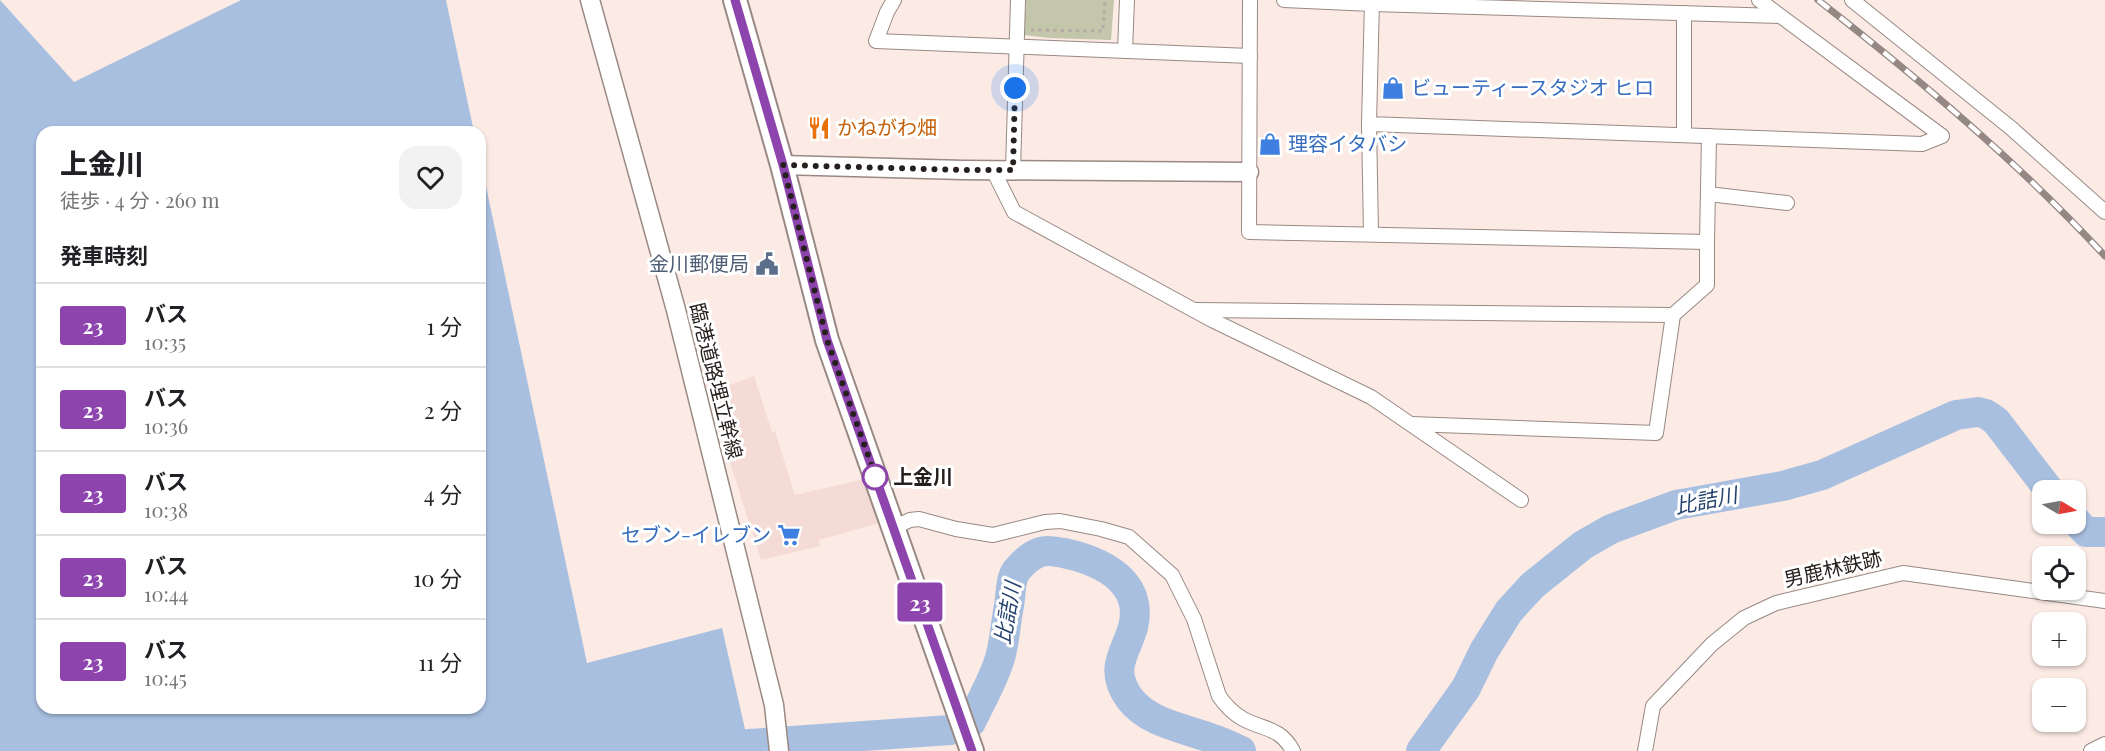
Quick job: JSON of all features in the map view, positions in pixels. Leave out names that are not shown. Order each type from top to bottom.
[{"type":"main road","points":[[735,0],[783,165],[827,340],[972,751]]},
{"type":"street","name":"臨港道路埋立幹線","points":[[590,0],[676,310],[774,705],[779,751]]},
{"type":"street","points":[[894,0],[876,41],[1250,56]]},
{"type":"street","points":[[1013,170],[1018,0]]},
{"type":"street","points":[[1125,51],[1127,0]]},
{"type":"street","points":[[1250,0],[1249,232],[1707,242]]},
{"type":"street","points":[[1284,0],[1780,16]]},
{"type":"street","points":[[1369,124],[1922,144],[1942,136],[1759,0]]},
{"type":"street","points":[[1852,0],[2011,128],[2105,212]]},
{"type":"street","points":[[1371,234],[1369,124],[1372,2]]},
{"type":"street","points":[[1684,13],[1684,135]]},
{"type":"street","points":[[1411,424],[1656,433],[1673,315],[1707,285],[1709,136]]},
{"type":"street","points":[[783,165],[993,170],[1249,172]]},
{"type":"street","points":[[993,170],[1014,212],[1194,310],[1371,397],[1521,500]]},
{"type":"street","points":[[1708,194],[1787,203]]},
{"type":"street","points":[[1194,310],[1673,315]]},
{"type":"street","points":[[893,528],[910,519],[919,519],[956,529],[993,535],[1045,522],[1060,521],[1129,537],[1172,575],[1194,619],[1219,696],[1226,707],[1241,718],[1279,733],[1293,751]]},
{"type":"street","name":"男鹿林鉄跡","points":[[1645,751],[1653,706],[1712,644],[1744,618],[1776,603],[1903,573],[2105,601]]},
{"type":"street","points":[[2091,751],[2105,744]]},
{"type":"path","points":[[1032,20],[1031,30],[1103,31],[1105,0]]},
{"type":"shaded area","points":[[754,376],[772,432],[775,431],[795,495],[864,479],[879,523],[819,540],[820,546],[761,560],[724,444],[729,437],[719,398],[730,385]]},
{"type":"green space","points":[[1026,0],[1114,0],[1111,40],[1024,35]]},
{"type":"water","points":[[0,0],[74,82],[241,0],[446,0],[473,126],[36,126],[36,714],[486,714],[486,186],[587,663],[722,628],[750,751],[0,751]]},
{"type":"waterway","name":"比詰川","points":[[1421,751],[1466,688],[1484,651],[1509,611],[1533,585],[1583,545],[1611,529],[1676,505],[1783,486],[1822,475],[1956,415],[1978,412],[1996,421],[2041,480]]},
{"type":"waterway","name":"比詰川","points":[[2086,532],[2105,532]]},
{"type":"waterway","name":"比詰川","points":[[749,744],[950,730],[971,722],[1000,657],[1015,573],[1032,556],[1048,551],[1086,559],[1107,569],[1117,576],[1130,593],[1135,618],[1120,662],[1119,673],[1122,685],[1130,699],[1158,720],[1241,751]]},
{"type":"railway","points":[[1818,0],[1967,122],[2038,187],[2105,256]]},
{"type":"bus line","name":"23","points":[[735,0],[783,165],[827,340],[972,751]]},
{"type":"place","name":"ビューティースタジオ ヒロ","points":[[1393,88]]},
{"type":"place","name":"かねがわ畑","points":[[819,128]]},
{"type":"place","name":"理容イタバシ","points":[[1270,144]]},
{"type":"place","name":"金川郵便局","points":[[767,264]]},
{"type":"place","name":"上金川","points":[[875,477]]},
{"type":"place","name":"セブン-イレブン","points":[[789,535]]},
{"type":"route","points":[[875,477],[879,486],[827,340],[783,165],[1013,170],[1015,88]]}]
